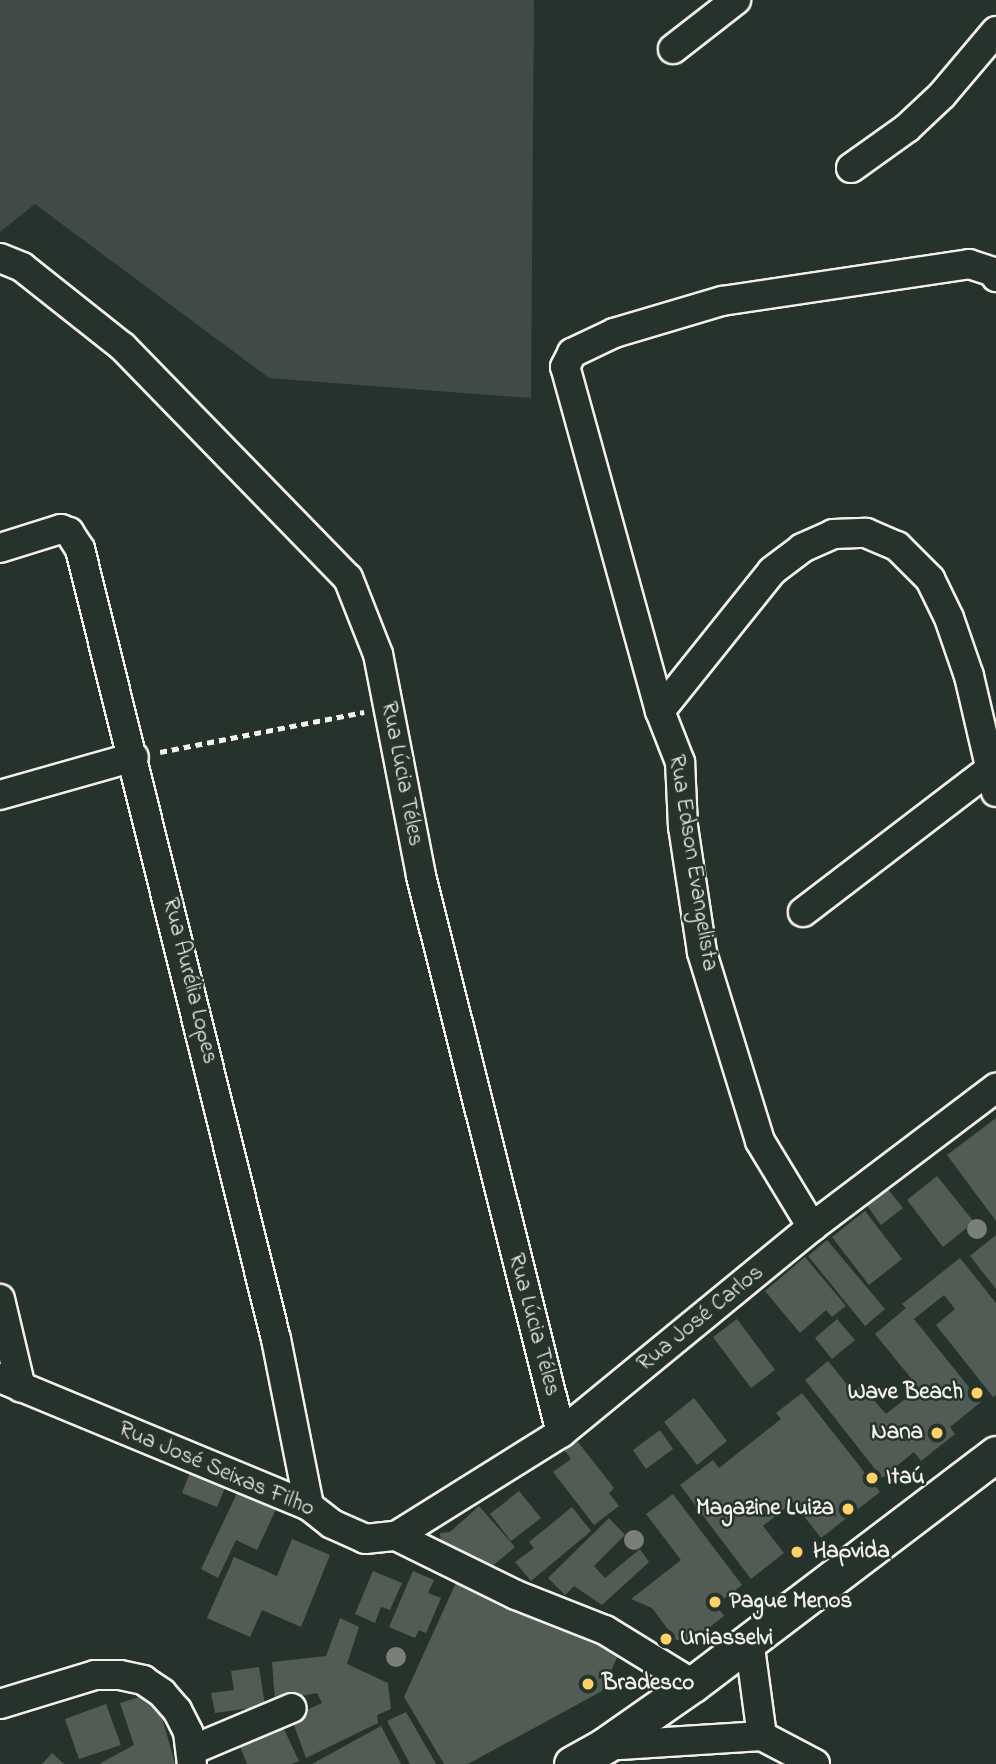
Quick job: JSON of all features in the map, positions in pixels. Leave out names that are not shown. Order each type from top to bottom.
[{"type":"main road","points":[[572,1764],[604,1746],[693,1684],[996,1454]]},
{"type":"street","points":[[673,49],[736,0]]},
{"type":"street","points":[[851,168],[906,128],[942,95],[996,31]]},
{"type":"street","name":"Rua Lúcia Téles","points":[[0,258],[22,267],[123,347],[348,578],[378,654],[421,876],[561,1433]]},
{"type":"street","name":"Rua Edson Evangelista","points":[[812,1227],[760,1141],[702,952],[683,827],[680,762],[660,711],[565,367],[572,353],[614,333],[722,301],[969,264],[994,275]]},
{"type":"street","name":"Rua Aurélia Lopes","points":[[0,548],[51,530],[69,532],[80,549],[276,1339],[309,1506]]},
{"type":"street","points":[[660,711],[772,571],[802,548],[833,534],[866,533],[897,546],[930,579],[949,618],[969,676],[993,780],[803,912]]},
{"type":"street","points":[[0,795],[134,758]]},
{"type":"street","name":"Rua José Carlos","points":[[396,1536],[561,1433],[812,1227],[996,1088]]},
{"type":"street","points":[[0,1299],[10,1383]]},
{"type":"street","name":"Rua José Seixas Filho","points":[[10,1383],[309,1506],[332,1524],[365,1539],[396,1536],[516,1595],[605,1630],[693,1684]]},
{"type":"street","points":[[749,1640],[762,1736]]},
{"type":"street","points":[[0,1704],[95,1675],[143,1680],[162,1693],[177,1710],[188,1732],[192,1757],[292,1708]]},
{"type":"street","points":[[604,1746],[762,1736],[815,1764]]},
{"type":"path","points":[[134,758],[389,707]]},
{"type":"shaded area","points":[[0,0],[534,0],[531,398],[269,378],[35,204],[0,232]]},
{"type":"building","points":[[996,1118],[996,1221],[947,1155]]},
{"type":"building","points":[[937,1176],[974,1222],[943,1247],[907,1200]]},
{"type":"building","points":[[887,1188],[903,1208],[881,1225],[866,1204]]},
{"type":"building","points":[[865,1211],[902,1259],[869,1285],[832,1237]]},
{"type":"building","points":[[996,1235],[996,1289],[970,1256]]},
{"type":"building","points":[[827,1240],[885,1309],[865,1326],[808,1256]]},
{"type":"building","points":[[805,1257],[846,1306],[832,1317],[826,1310],[800,1333],[765,1291]]},
{"type":"building","points":[[960,1258],[996,1303],[996,1395],[993,1397],[936,1325],[955,1309],[944,1295],[914,1319],[981,1402],[950,1427],[955,1434],[921,1461],[914,1452],[882,1478],[805,1380],[828,1361],[853,1392],[861,1385],[886,1414],[919,1388],[875,1334],[906,1308],[902,1304]]},
{"type":"building","points":[[737,1319],[775,1370],[751,1388],[713,1337]]},
{"type":"building","points":[[837,1319],[855,1340],[832,1359],[815,1338]]},
{"type":"building","points":[[802,1393],[880,1492],[821,1538],[793,1502],[763,1526],[784,1553],[751,1579],[680,1485],[713,1460],[719,1468],[781,1419],[776,1413]]},
{"type":"building","points":[[694,1398],[727,1441],[697,1465],[664,1422]]},
{"type":"building","points":[[660,1430],[673,1449],[646,1469],[633,1450]]},
{"type":"building","points":[[574,1437],[614,1488],[609,1493],[619,1506],[594,1525],[553,1472],[571,1459],[562,1447]]},
{"type":"building","points":[[194,1462],[230,1476],[217,1507],[182,1493]]},
{"type":"building","points":[[239,1489],[277,1507],[257,1550],[236,1540],[218,1578],[201,1569]]},
{"type":"building","points":[[519,1491],[541,1518],[511,1541],[490,1514]]},
{"type":"building","points":[[673,1494],[742,1585],[716,1605],[724,1616],[690,1642],[676,1640],[652,1608],[631,1599],[681,1560],[646,1514]]},
{"type":"building","points":[[479,1506],[515,1547],[488,1570],[441,1546],[440,1533],[450,1532]]},
{"type":"building","points":[[572,1507],[591,1531],[531,1581],[515,1562],[534,1548],[529,1542]]},
{"type":"building","points":[[609,1518],[625,1535],[594,1566],[605,1578],[640,1549],[649,1562],[602,1605],[574,1586],[565,1595],[548,1578]]},
{"type":"building","points":[[292,1539],[330,1555],[301,1627],[262,1610],[250,1637],[207,1618],[234,1557],[277,1576]]},
{"type":"building","points":[[373,1571],[402,1583],[390,1610],[381,1607],[375,1623],[355,1614]]},
{"type":"building","points":[[413,1571],[434,1580],[428,1593],[441,1598],[426,1633],[419,1630],[415,1638],[389,1627]]},
{"type":"building","points":[[459,1576],[620,1651],[602,1691],[468,1764],[444,1764],[404,1697]]},
{"type":"building","points":[[340,1618],[359,1627],[347,1664],[388,1683],[391,1709],[377,1715],[378,1723],[306,1758],[291,1717],[322,1703],[317,1693],[275,1701],[272,1662],[326,1656]]},
{"type":"building","points":[[259,1667],[265,1706],[215,1713],[211,1693],[234,1690],[231,1671]]},
{"type":"building","points":[[155,1692],[175,1764],[99,1764],[134,1745],[120,1703]]},
{"type":"building","points":[[106,1704],[121,1745],[79,1759],[65,1719]]},
{"type":"building","points":[[406,1712],[436,1764],[410,1764],[387,1721]]},
{"type":"building","points":[[281,1723],[299,1761],[292,1764],[247,1764],[237,1739]]},
{"type":"building","points":[[381,1726],[401,1764],[312,1764]]},
{"type":"building","points":[[52,1753],[64,1764],[42,1764]]},
{"type":"place","name":"Wave Beach","points":[[977,1393]]},
{"type":"place","name":"Nana","points":[[937,1433]]},
{"type":"place","name":"Itaú","points":[[872,1478]]},
{"type":"place","name":"Magazine Luiza","points":[[848,1509]]},
{"type":"place","name":"Hapvida","points":[[797,1552]]},
{"type":"place","name":"Pague Menos","points":[[715,1602]]},
{"type":"place","name":"Uniasselvi","points":[[666,1639]]},
{"type":"place","name":"Bradesco","points":[[588,1684]]}]
